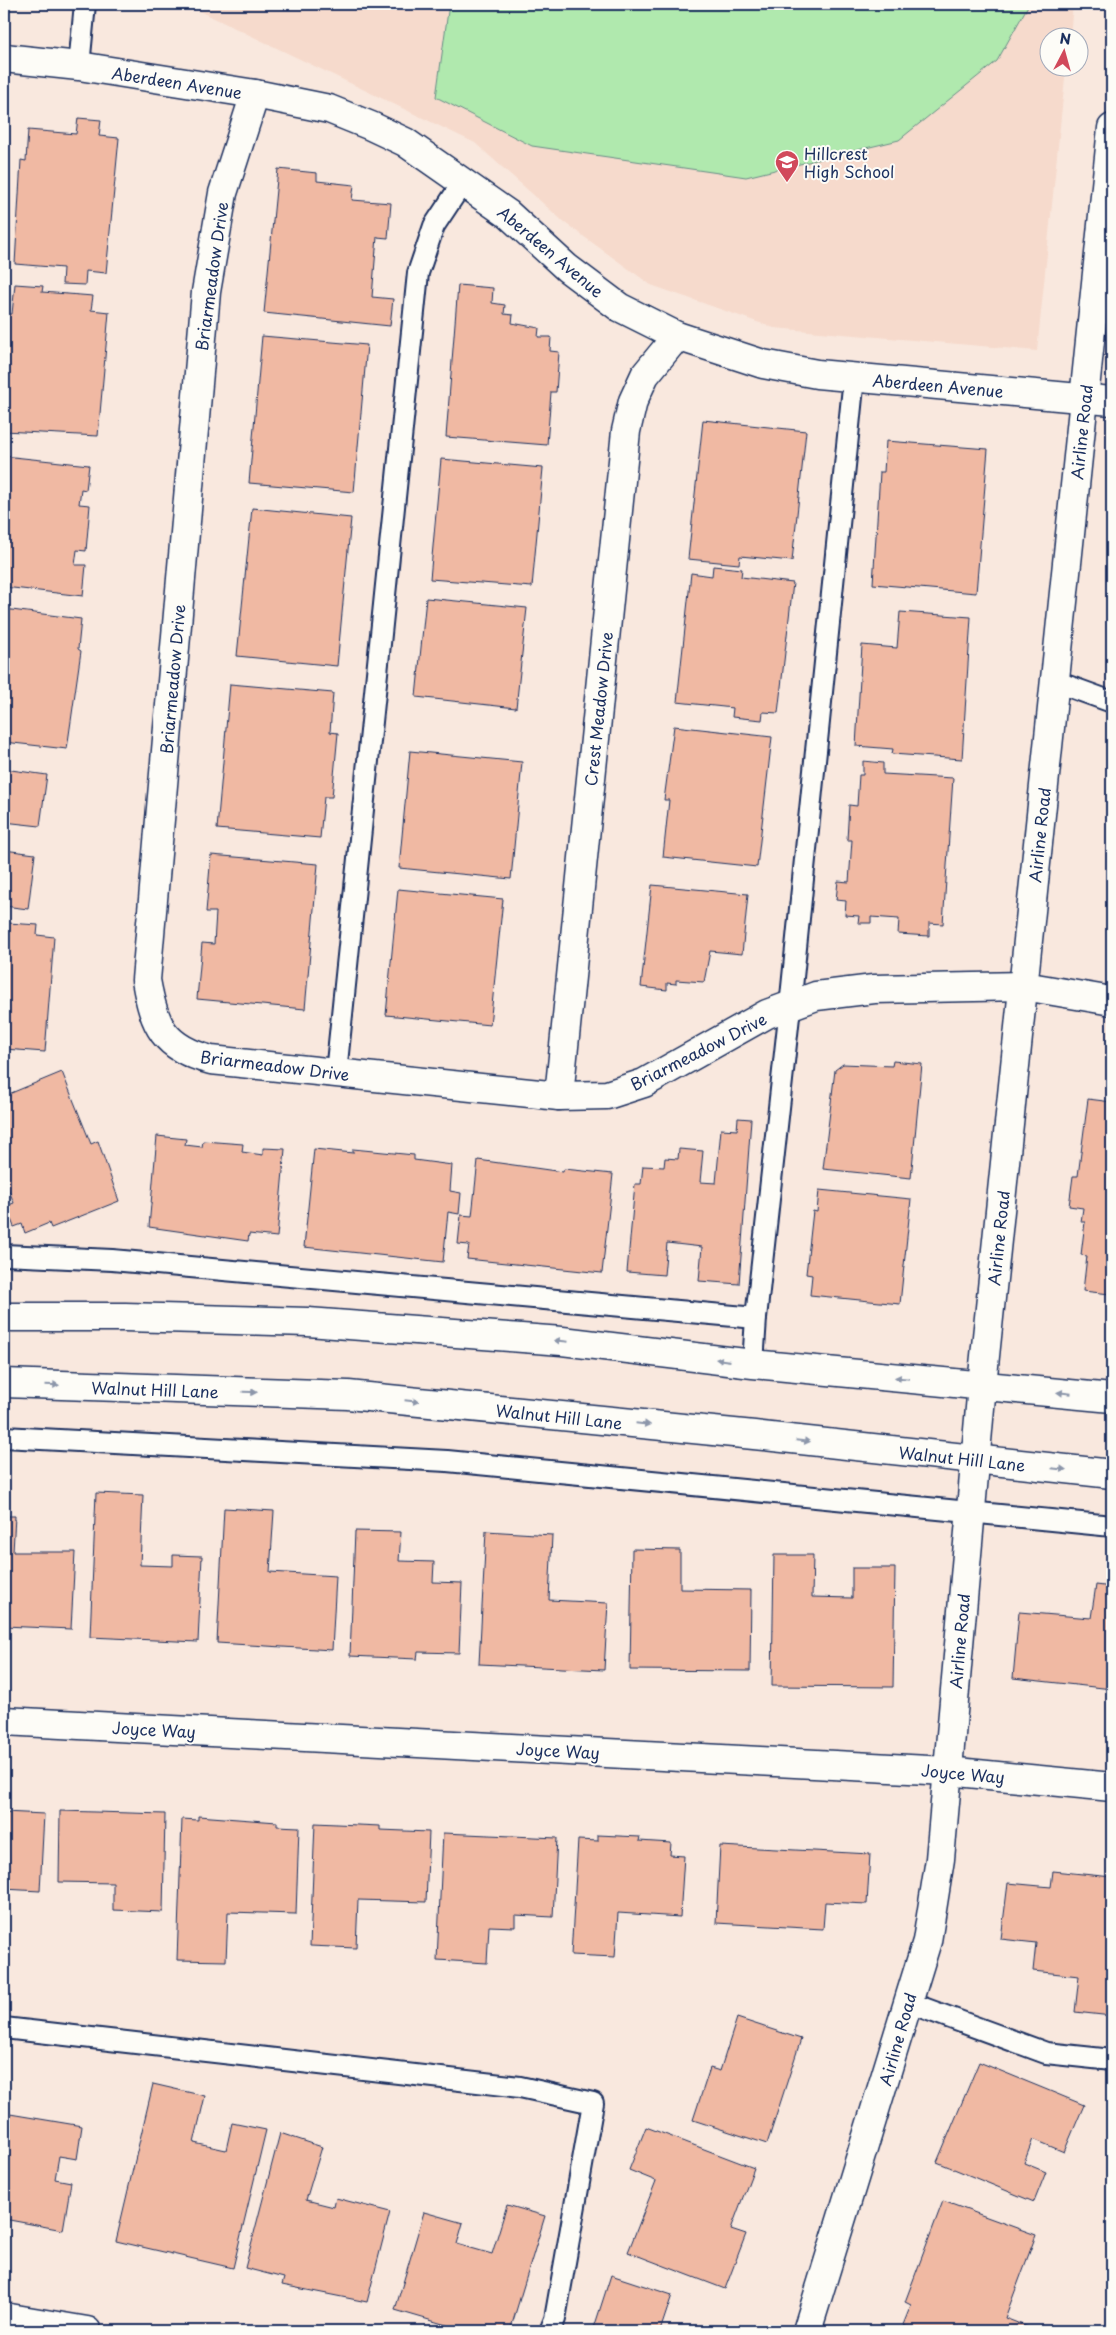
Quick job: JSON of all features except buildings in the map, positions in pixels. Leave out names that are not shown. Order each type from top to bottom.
[{"type":"street","name":"Aberdeen Avenue","points":[[4,58],[79,66],[255,94],[329,109],[405,142],[508,214],[568,268],[620,308],[677,336],[763,364],[817,374],[1112,401]]},
{"type":"street","name":"Briarmeadow Drive","points":[[255,94],[222,193],[206,292],[146,980],[151,1008],[158,1026],[174,1045],[191,1054],[211,1060],[559,1096],[607,1095],[644,1083],[767,1014],[816,996],[874,989],[1024,986],[1112,1001]]},
{"type":"street","name":"Airline Road","points":[[807,2331],[927,1941],[940,1860],[982,1385],[1054,681],[1112,144]]},
{"type":"street","name":"Crest Meadow Drive","points":[[559,1096],[626,431],[634,401],[645,375],[677,336]]},
{"type":"street","points":[[4,1317],[125,1317],[308,1322],[562,1341],[753,1364],[1112,1398]]},
{"type":"street","name":"Walnut Hill Lane","points":[[4,1383],[348,1395],[754,1435],[1112,1474]]},
{"type":"street","name":"Joyce Way","points":[[4,1721],[947,1771],[1112,1787]]},
{"type":"street","points":[[4,2317],[87,2331]]},
{"type":"lane","points":[[79,66],[85,4]]},
{"type":"lane","points":[[336,1073],[418,273],[434,226],[463,182]]},
{"type":"lane","points":[[753,1364],[756,1318],[790,1007],[854,377]]},
{"type":"lane","points":[[1054,681],[1112,702]]},
{"type":"lane","points":[[4,1255],[112,1260],[756,1318]]},
{"type":"lane","points":[[4,1437],[447,1461],[1112,1526]]},
{"type":"lane","points":[[907,2002],[1046,2053],[1112,2060]]},
{"type":"lane","points":[[4,2028],[520,2088],[593,2103],[555,2318],[550,2331]]},
{"type":"shaded area","name":"Hillcrest High School","points":[[152,4],[1073,4],[1071,28],[1038,28],[1038,78],[1065,78],[1037,351],[774,328],[651,285],[565,223],[475,143],[193,8]]},
{"type":"green space","points":[[449,4],[1029,4],[997,61],[899,140],[746,177],[532,146],[436,97]]},
{"type":"place","name":"Hillcrest High School","points":[[787,183]]}]
